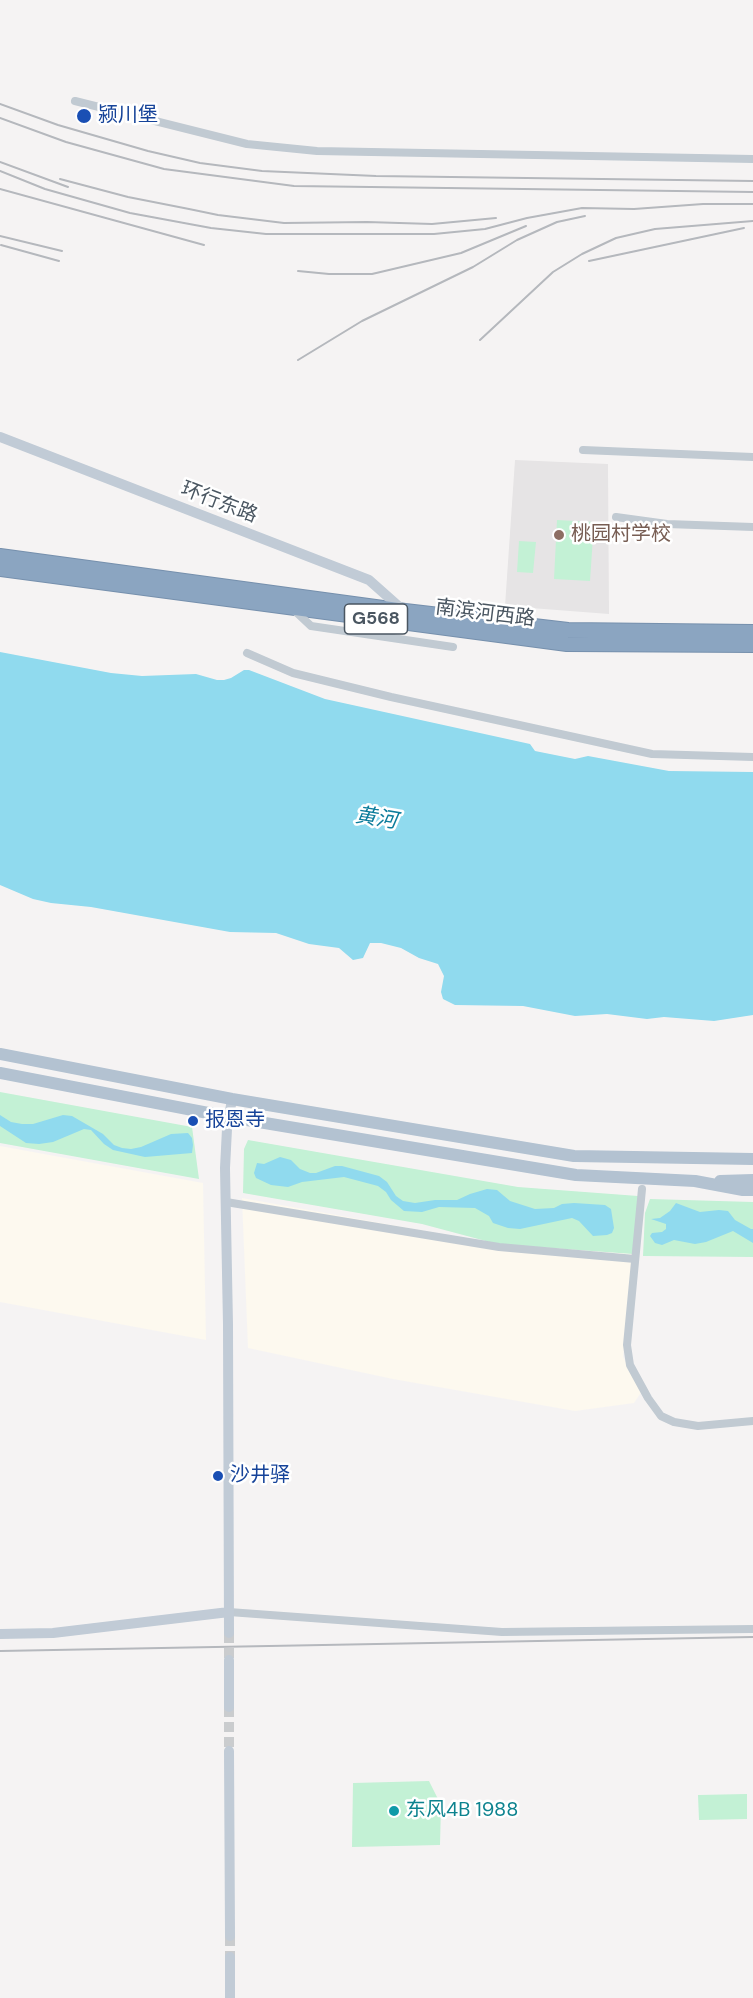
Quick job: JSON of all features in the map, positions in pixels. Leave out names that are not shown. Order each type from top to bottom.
[{"type":"highway","name":"南滨河西路","points":[[0,556],[567,644],[753,645]]},
{"type":"highway","name":"南滨河西路","points":[[0,569],[290,606],[408,618],[568,630],[753,632]]},
{"type":"main road","points":[[0,1054],[232,1100],[574,1156],[753,1159]]},
{"type":"main road","points":[[0,1072],[229,1116],[576,1175],[695,1181],[753,1180]]},
{"type":"main road","points":[[641,1158],[680,1151],[753,1151]]},
{"type":"main road","points":[[695,1181],[753,1190]]},
{"type":"street","points":[[75,101],[247,144],[317,151],[753,159]]},
{"type":"street","name":"环行东路","points":[[0,437],[369,580],[408,618]]},
{"type":"street","points":[[584,450],[753,457]]},
{"type":"street","points":[[616,517],[667,524],[753,527]]},
{"type":"street","points":[[290,606],[311,626],[453,647]]},
{"type":"street","points":[[247,653],[293,672],[391,698],[652,754],[753,757]]},
{"type":"street","points":[[229,1633],[225,1168],[232,1100]]},
{"type":"street","points":[[642,1189],[628,1356],[648,1398],[661,1416],[674,1422],[698,1426],[753,1421]]},
{"type":"street","points":[[226,1202],[499,1247],[635,1259]]},
{"type":"street","points":[[0,1634],[53,1633],[229,1612],[502,1632],[753,1629]]},
{"type":"street","points":[[229,1660],[229,1707]]},
{"type":"street","points":[[230,1751],[230,1936]]},
{"type":"street","points":[[230,1957],[230,1998]]},
{"type":"shaded area","name":"桃园村学校","points":[[515,460],[608,464],[609,614],[505,606]]},
{"type":"shaded area","points":[[0,1146],[203,1183],[206,1340],[0,1302]]},
{"type":"shaded area","points":[[242,1198],[497,1244],[633,1254],[623,1357],[642,1391],[634,1403],[575,1411],[393,1379],[248,1348]]},
{"type":"green space","points":[[557,520],[594,522],[590,581],[554,579]]},
{"type":"green space","points":[[519,541],[536,542],[533,573],[517,572]]},
{"type":"green space","points":[[0,1092],[192,1127],[199,1179],[0,1143]]},
{"type":"green space","points":[[248,1140],[518,1187],[638,1196],[633,1254],[497,1244],[422,1224],[243,1193],[244,1149]]},
{"type":"green space","points":[[650,1199],[753,1202],[753,1257],[643,1256],[645,1213]]},
{"type":"green space","points":[[429,1781],[441,1805],[440,1845],[352,1847],[353,1783]]},
{"type":"green space","points":[[747,1794],[747,1819],[699,1820],[698,1795]]},
{"type":"water","name":"黄河","points":[[0,652],[111,673],[142,676],[196,674],[224,680],[244,670],[249,670],[325,699],[530,744],[535,751],[575,759],[588,756],[669,771],[753,772],[753,1015],[714,1021],[664,1017],[647,1019],[607,1014],[575,1016],[523,1006],[455,1005],[443,999],[441,992],[444,976],[438,964],[419,958],[401,948],[370,943],[363,958],[353,960],[339,948],[309,944],[276,933],[230,932],[91,907],[51,903],[33,899],[0,885]]},
{"type":"water","points":[[0,1115],[11,1122],[22,1124],[33,1124],[63,1115],[72,1116],[103,1134],[114,1145],[131,1149],[171,1134],[188,1133],[192,1138],[192,1153],[145,1157],[113,1150],[91,1130],[84,1129],[53,1142],[26,1143],[0,1126]]},
{"type":"water","points":[[280,1157],[291,1160],[300,1169],[310,1173],[342,1166],[379,1176],[387,1182],[396,1196],[403,1201],[415,1203],[457,1200],[487,1189],[497,1190],[510,1201],[535,1209],[554,1208],[562,1204],[574,1203],[605,1205],[611,1209],[614,1228],[612,1233],[607,1235],[593,1236],[579,1221],[572,1218],[520,1229],[508,1228],[493,1223],[489,1216],[475,1208],[439,1207],[422,1212],[404,1211],[378,1186],[344,1177],[302,1182],[288,1187],[271,1185],[256,1178],[254,1173],[257,1163],[264,1164]]},
{"type":"water","points":[[676,1203],[700,1212],[728,1211],[735,1220],[753,1229],[753,1243],[733,1231],[695,1244],[674,1240],[662,1245],[655,1243],[650,1236],[652,1233],[666,1229],[666,1224],[651,1219],[660,1218]]},
{"type":"tunnel","points":[[229,1633],[229,1660]]},
{"type":"tunnel","points":[[229,1707],[229,1751]]},
{"type":"tunnel","points":[[230,1936],[230,1957]]},
{"type":"railway","points":[[0,104],[58,125],[148,151],[200,163],[262,171],[376,176],[753,181]]},
{"type":"railway","points":[[0,118],[66,142],[164,169],[294,186],[753,192]]},
{"type":"railway","points":[[0,162],[68,187]]},
{"type":"railway","points":[[0,171],[45,189],[130,213],[211,228],[266,234],[434,234],[485,229],[527,218],[582,208],[634,209],[703,204],[753,204]]},
{"type":"railway","points":[[60,179],[128,197],[218,215],[284,223],[432,224],[496,218]]},
{"type":"railway","points":[[0,189],[204,245]]},
{"type":"railway","points":[[298,360],[362,321],[473,267],[517,240],[557,222],[585,216]]},
{"type":"railway","points":[[480,340],[553,272],[582,254],[616,238],[655,229],[753,221]]},
{"type":"railway","points":[[298,271],[372,274],[461,253],[526,226]]},
{"type":"railway","points":[[589,261],[744,228]]},
{"type":"railway","points":[[0,236],[62,251]]},
{"type":"railway","points":[[1,245],[59,261]]},
{"type":"railway","points":[[0,1651],[753,1637]]},
{"type":"place","name":"颍川堡","points":[[84,116]]},
{"type":"place","name":"桃园村学校","points":[[559,535]]},
{"type":"place","name":"报恩寺","points":[[193,1121]]},
{"type":"place","name":"沙井驿","points":[[218,1476]]},
{"type":"place","name":"东风4B 1988","points":[[394,1811]]}]
